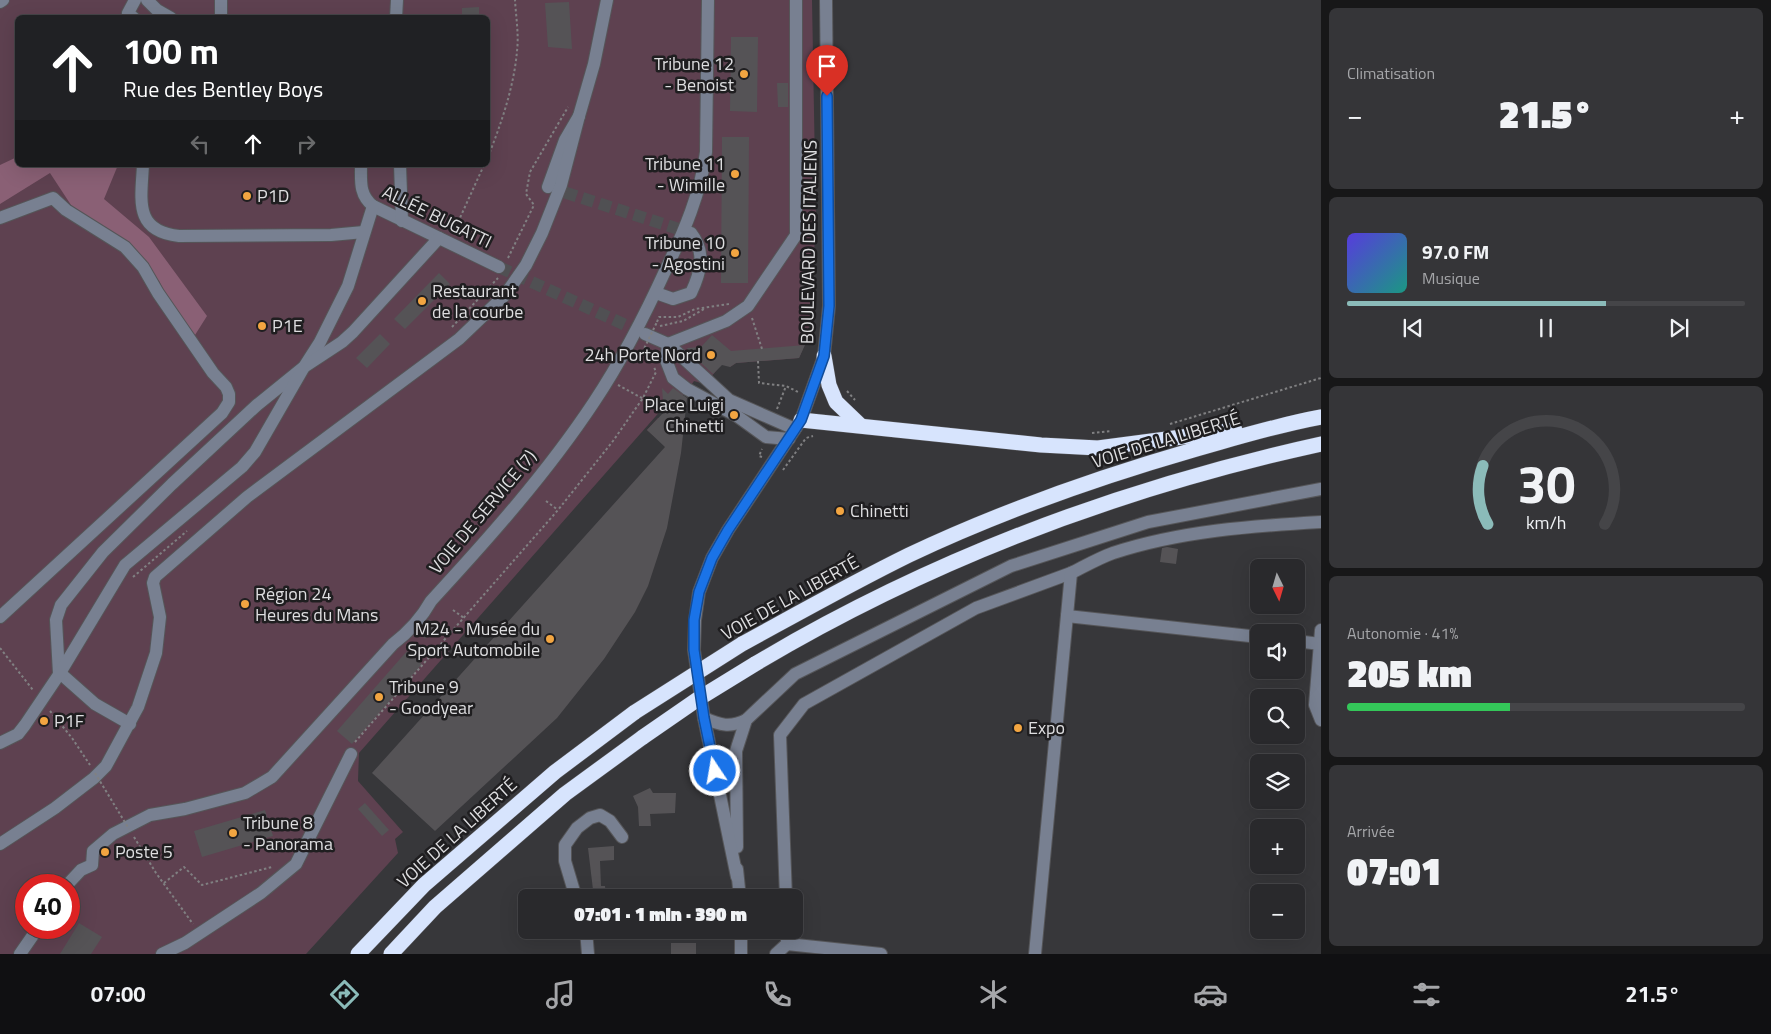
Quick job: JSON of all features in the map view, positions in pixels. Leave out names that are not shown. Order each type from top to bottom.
[{"type":"highway","points":[[824,356],[829,385],[836,402],[860,425]]},
{"type":"highway","name":"VOIE DE LA LIBERTÉ","points":[[358,954],[424,884],[555,772],[635,712],[742,644],[877,571],[1005,514],[1133,468],[1286,423],[1321,417]]},
{"type":"highway","points":[[795,430],[827,422],[1041,445],[1098,448],[1286,423]]},
{"type":"highway","points":[[391,954],[436,908],[564,794],[643,736],[755,664],[831,620],[882,594],[981,549],[1053,521],[1196,474],[1321,444]]},
{"type":"street","points":[[130,15],[128,13],[135,0]]},
{"type":"street","points":[[147,0],[157,10],[166,15]]},
{"type":"street","points":[[221,0],[221,15]]},
{"type":"street","points":[[396,15],[397,0]]},
{"type":"street","points":[[0,844],[55,808],[99,774],[130,724],[148,680],[159,637],[160,617],[153,583],[155,576],[247,497],[459,338],[505,295],[526,265],[542,233],[561,185],[594,64],[607,0]]},
{"type":"street","name":"VOIE DE SERVICE (7)","points":[[77,874],[92,865],[93,851],[113,834],[134,822],[150,815],[185,809],[245,793],[272,777],[393,644],[410,631],[422,617],[431,601],[517,504],[594,402],[630,343],[656,293],[679,242],[703,174],[706,152],[708,0]]},
{"type":"street","points":[[668,344],[726,320],[748,306],[796,235],[796,0]]},
{"type":"street","name":"BOULEVARD DES ITALIENS","points":[[737,877],[704,718],[694,650],[694,620],[699,592],[712,558],[728,530],[795,430],[810,397],[824,356],[829,306],[826,0]]},
{"type":"street","points":[[548,187],[565,140],[579,116]]},
{"type":"street","points":[[143,167],[143,212],[146,221],[159,232],[179,236],[331,235],[364,232]]},
{"type":"street","name":"ALLÉE BUGATTI","points":[[361,167],[361,188],[364,196],[373,206],[402,221],[445,238],[502,269]]},
{"type":"street","points":[[400,167],[402,221]]},
{"type":"street","points":[[0,218],[53,198],[66,210],[125,248],[143,267],[158,294],[212,373],[226,387],[229,394],[229,402],[222,413],[0,617]]},
{"type":"street","points":[[0,743],[18,734],[60,674],[125,565],[242,468],[255,452],[327,328],[348,286],[373,206]]},
{"type":"street","points":[[656,293],[673,299],[692,293],[700,275],[700,244],[691,234]]},
{"type":"street","points":[[130,724],[95,704],[60,674],[56,620],[61,605],[103,552],[165,491],[257,405],[304,367],[342,342],[445,238]]},
{"type":"street","points":[[645,335],[668,344],[729,400],[795,430]]},
{"type":"street","points":[[668,344],[666,360],[673,378],[687,389],[736,416],[766,437],[795,430]]},
{"type":"street","points":[[704,718],[727,726],[736,725],[746,720],[794,674],[1010,566],[1148,522],[1321,489]]},
{"type":"street","points":[[786,889],[780,735],[804,704],[976,608],[1071,573],[1112,554],[1173,538],[1254,526],[1321,522]]},
{"type":"street","points":[[1035,954],[1071,573]]},
{"type":"street","points":[[1067,616],[1250,636]]},
{"type":"street","points":[[1321,630],[1315,705],[1321,720]]},
{"type":"street","points":[[1305,643],[1320,644]]},
{"type":"street","points":[[739,889],[736,751],[746,720]]},
{"type":"street","points":[[162,954],[200,934],[261,893],[296,864],[352,748]]},
{"type":"street","points":[[573,889],[565,861],[565,845],[577,828],[590,818],[600,815],[610,821],[622,837]]},
{"type":"street","points":[[20,954],[30,939]]},
{"type":"street","points":[[587,939],[588,954]]},
{"type":"street","points":[[741,939],[741,954]]},
{"type":"street","points":[[776,954],[787,944],[787,939]]},
{"type":"street","points":[[787,944],[881,954]]},
{"type":"path","points":[[490,151],[515,68],[518,49],[515,0]]},
{"type":"path","points":[[448,332],[496,282],[534,205],[526,194],[530,172],[567,108],[570,99]]},
{"type":"path","points":[[445,238],[483,167]]},
{"type":"path","points":[[352,748],[558,510],[613,441],[643,398],[656,372],[649,347],[645,335],[683,321],[705,309],[694,309],[678,317],[659,317],[657,322],[640,357]]},
{"type":"path","points":[[758,362],[759,383],[786,386],[810,397]]},
{"type":"path","points":[[1168,424],[1321,378]]},
{"type":"path","points":[[832,393],[841,385],[858,403]]},
{"type":"path","points":[[632,392],[651,403]]},
{"type":"path","points":[[797,451],[806,438],[826,431],[827,422]]},
{"type":"path","points":[[1086,434],[1114,431]]},
{"type":"path","points":[[546,501],[558,510]]},
{"type":"path","points":[[112,585],[131,579],[188,530]]},
{"type":"path","points":[[454,610],[464,618]]},
{"type":"path","points":[[0,648],[72,738],[129,828]]},
{"type":"path","points":[[134,836],[200,934]]},
{"type":"path","points":[[164,883],[184,867],[202,885],[274,867]]},
{"type":"shaded area","name":"Région 24 Heures du Mans","points":[[0,0],[812,0],[816,223],[809,326],[807,339],[799,358],[736,363],[730,367],[725,360],[711,377],[698,377],[701,383],[694,381],[692,384],[695,390],[681,396],[664,427],[655,437],[647,430],[658,418],[661,420],[666,415],[663,408],[359,753],[358,781],[403,832],[395,839],[398,853],[306,954],[0,954]]},
{"type":"shaded area","points":[[15,158],[15,167],[117,167],[104,199],[149,237],[207,316],[195,335],[185,331],[159,281],[127,243],[103,230],[71,205],[50,173],[0,204],[0,165]]},
{"type":"building","points":[[569,2],[572,49],[548,47],[545,3]]},
{"type":"building","points":[[479,7],[479,15],[462,15],[462,8]]},
{"type":"building","name":"Tribune 12 - Benoist","points":[[731,37],[758,37],[757,112],[730,111]]},
{"type":"building","points":[[777,83],[788,83],[788,107],[778,107]]},
{"type":"building","points":[[722,137],[749,137],[748,283],[721,283]]},
{"type":"building","name":"Restaurant de la courbe","points":[[439,273],[450,284],[405,329],[394,319]]},
{"type":"building","points":[[801,276],[813,276],[811,293],[800,293]]},
{"type":"building","points":[[380,334],[390,344],[367,368],[356,358]]},
{"type":"building","points":[[712,335],[731,351],[805,345],[799,358],[736,363],[730,367],[722,365],[713,374],[687,348],[701,347]]},
{"type":"building","name":"M24 - Musée du Sport Automobile","points":[[662,388],[668,394],[673,388],[687,398],[681,453],[667,528],[648,586],[635,612],[604,659],[557,718],[435,831],[372,773],[665,447],[647,430],[664,412]]},
{"type":"building","points":[[1162,548],[1178,549],[1176,564],[1160,562]]},
{"type":"building","points":[[429,619],[437,626],[425,639],[418,632]]},
{"type":"building","name":"Tribune 9 - Goodyear","points":[[407,651],[422,664],[352,744],[337,731]]},
{"type":"building","points":[[650,788],[653,793],[676,793],[675,813],[650,814],[651,826],[639,826],[638,807],[633,796]]},
{"type":"building","points":[[365,803],[389,830],[382,836],[358,809]]},
{"type":"building","name":"Tribune 8 - Panorama","points":[[265,810],[273,836],[202,857],[194,831]]},
{"type":"building","points":[[614,846],[614,860],[600,861],[601,886],[605,886],[605,889],[593,889],[588,848]]},
{"type":"building","points":[[80,924],[102,937],[91,954],[60,954],[69,939],[80,939]]},
{"type":"building","points":[[671,943],[696,943],[696,954],[671,954]]},
{"type":"tunnel","points":[[548,187],[691,233]]},
{"type":"tunnel","points":[[499,267],[645,334]]},
{"type":"place","name":"Tribune 12 - Benoist","points":[[744,74]]},
{"type":"place","name":"Tribune 11 - Wimille","points":[[735,174]]},
{"type":"place","name":"P1D","points":[[247,196]]},
{"type":"place","name":"Tribune 10 - Agostini","points":[[735,253]]},
{"type":"place","name":"Restaurant de la courbe","points":[[422,301]]},
{"type":"place","name":"P1E","points":[[262,326]]},
{"type":"place","name":"24h Porte Nord","points":[[711,355]]},
{"type":"place","name":"Place Luigi Chinetti","points":[[734,415]]},
{"type":"place","name":"Chinetti","points":[[840,511]]},
{"type":"place","name":"Région 24 Heures du Mans","points":[[245,604]]},
{"type":"place","name":"M24 - Musée du Sport Automobile","points":[[550,639]]},
{"type":"place","name":"Tribune 9 - Goodyear","points":[[379,697]]},
{"type":"place","name":"P1F","points":[[44,721]]},
{"type":"place","name":"Expo","points":[[1018,728]]},
{"type":"place","name":"Tribune 8 - Panorama","points":[[233,833]]},
{"type":"place","name":"Poste 5","points":[[105,852]]},
{"type":"route","points":[[715,771],[704,718],[694,650],[694,620],[699,592],[712,558],[728,530],[801,420],[824,356],[829,306],[827,96]]}]
